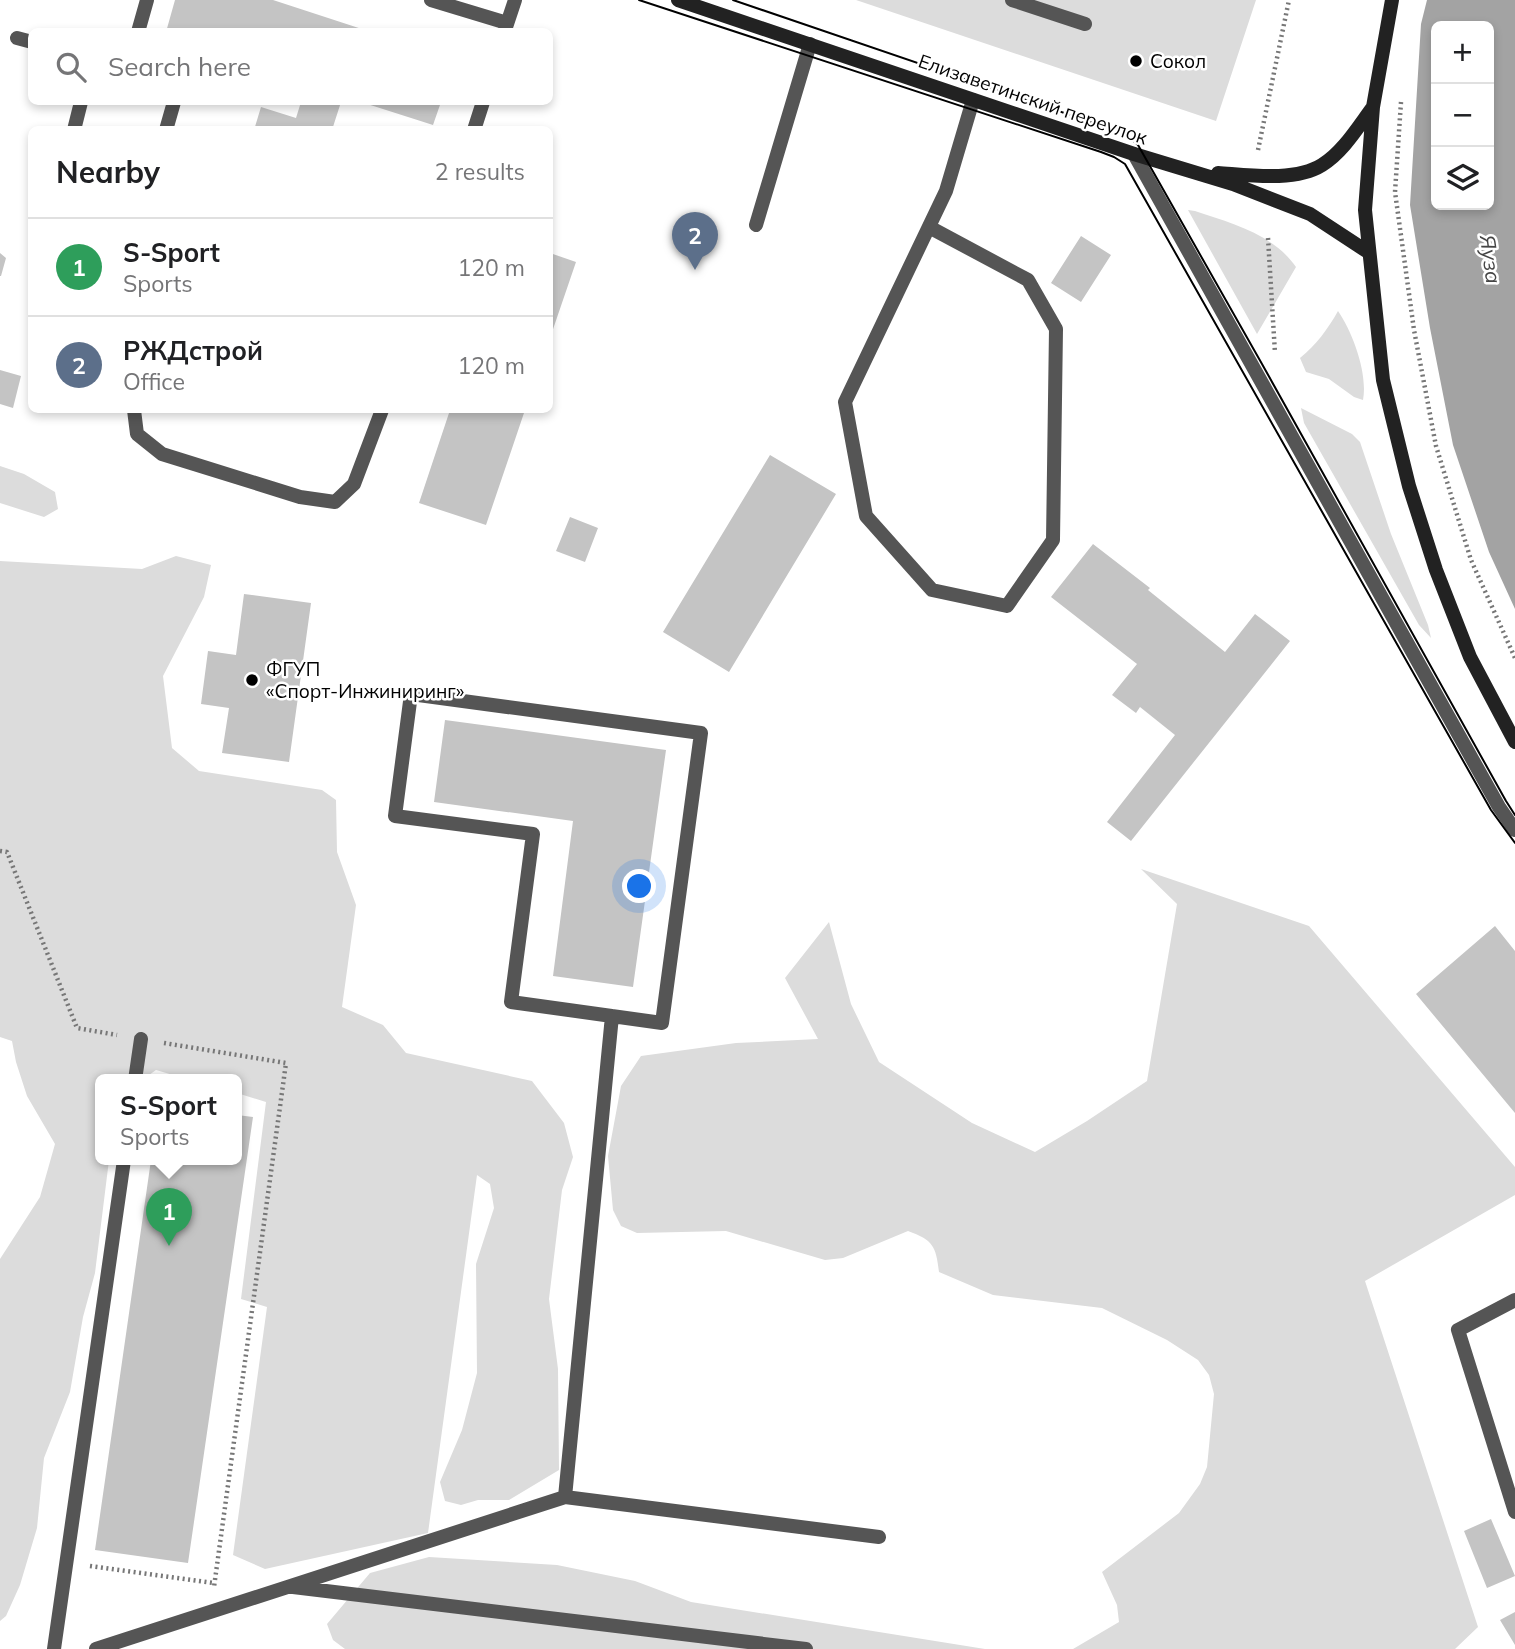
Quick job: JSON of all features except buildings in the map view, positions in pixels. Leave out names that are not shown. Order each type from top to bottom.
[{"type":"street","points":[[139,28],[147,0]]},
{"type":"street","points":[[431,0],[506,27],[514,0]]},
{"type":"street","name":"Елизаветинский переулок","points":[[678,0],[1134,154],[1233,184],[1310,215],[1368,252]]},
{"type":"street","points":[[1012,0],[1085,24]]},
{"type":"street","points":[[1392,0],[1373,107],[1365,210],[1382,380],[1409,486],[1436,570],[1470,657],[1515,742]]},
{"type":"street","points":[[756,225],[810,44]]},
{"type":"street","points":[[929,227],[1028,281],[1056,330],[1053,540],[1007,606],[932,590],[866,516],[845,402],[946,191],[973,100]]},
{"type":"street","points":[[75,126],[80,105]]},
{"type":"street","points":[[167,126],[173,105]]},
{"type":"street","points":[[475,126],[482,105]]},
{"type":"street","points":[[1193,171],[1291,176],[1321,166],[1345,145],[1373,107]]},
{"type":"street","points":[[1134,154],[1485,783],[1515,830]]},
{"type":"street","points":[[134,413],[137,434],[162,454],[300,497],[335,502],[354,484],[381,413]]},
{"type":"street","points":[[411,694],[701,733],[662,1023],[612,1016],[510,1002],[533,834],[395,816],[411,694]]},
{"type":"street","points":[[565,1497],[612,1016]]},
{"type":"street","points":[[136,1074],[141,1039]]},
{"type":"street","points":[[54,1649],[123,1165]]},
{"type":"street","points":[[1514,1510],[1458,1330],[1515,1300]]},
{"type":"street","points":[[96,1649],[565,1497],[879,1537]]},
{"type":"street","points":[[288,1586],[806,1649]]},
{"type":"path","points":[[1258,150],[1289,0]]},
{"type":"path","points":[[1402,90],[1395,192],[1414,330],[1436,446],[1471,560],[1515,658]]},
{"type":"path","points":[[1268,237],[1276,360]]},
{"type":"path","points":[[0,851],[7,852],[77,1028],[286,1063],[211,1611]]},
{"type":"path","points":[[66,1562],[214,1583]]},
{"type":"shaded area","name":"Сокол","points":[[856,0],[1256,0],[1216,121]]},
{"type":"shaded area","points":[[1188,210],[1250,231],[1276,246],[1296,267],[1257,334]]},
{"type":"shaded area","points":[[1338,311],[1358,354],[1363,378],[1363,400],[1354,397],[1329,379],[1306,372],[1300,358],[1321,336]]},
{"type":"shaded area","points":[[1301,408],[1352,434],[1360,442],[1391,534],[1431,638],[1419,625],[1304,423]]},
{"type":"shaded area","points":[[0,466],[24,474],[55,492],[58,509],[44,517],[0,503]]},
{"type":"shaded area","points":[[176,556],[211,565],[204,597],[163,676],[172,748],[199,771],[322,790],[336,800],[337,852],[356,905],[342,1007],[383,1025],[406,1053],[532,1081],[564,1123],[573,1157],[562,1190],[549,1299],[558,1369],[559,1470],[509,1500],[478,1500],[461,1505],[445,1501],[440,1482],[462,1430],[477,1373],[476,1264],[494,1208],[490,1184],[477,1175],[428,1533],[265,1569],[233,1555],[267,1307],[241,1299],[266,1102],[242,1095],[242,1074],[170,1074],[156,1070],[150,1074],[95,1074],[95,1165],[108,1165],[95,1273],[83,1317],[70,1392],[44,1458],[37,1528],[20,1585],[6,1616],[0,1621],[0,1259],[40,1197],[55,1144],[27,1096],[12,1041],[0,1037],[0,561],[142,569]]},
{"type":"shaded area","points":[[1141,869],[1309,926],[1515,1167],[1515,1195],[1365,1281],[1478,1627],[1455,1649],[1073,1649],[1119,1622],[1117,1605],[1102,1572],[1179,1513],[1200,1484],[1207,1467],[1214,1394],[1209,1375],[1198,1360],[1167,1340],[1102,1308],[993,1295],[939,1272],[932,1245],[908,1231],[843,1258],[825,1260],[726,1231],[637,1233],[621,1226],[613,1210],[608,1156],[621,1086],[641,1056],[736,1043],[818,1039],[785,978],[829,922],[851,1004],[879,1062],[972,1123],[1035,1152],[1087,1121],[1147,1081],[1177,904]]},
{"type":"shaded area","points":[[429,1557],[557,1565],[635,1581],[691,1602],[985,1649],[345,1649],[333,1640],[327,1624],[370,1573]]},
{"type":"water","name":"Яуза","points":[[1427,0],[1515,0],[1515,609],[1489,552],[1453,445],[1410,205],[1421,24]]},
{"type":"tram line","points":[[639,0],[1101,152],[1125,164],[1491,810],[1515,843]]},
{"type":"tram line","points":[[733,0],[1117,131],[1138,145],[1515,815]]},
{"type":"place","name":"Сокол","points":[[1136,61]]},
{"type":"place","name":"РЖДстрой","points":[[695,270]]},
{"type":"place","name":"ФГУП «Спорт-Инжиниринг»","points":[[252,680]]},
{"type":"place","name":"S-Sport","points":[[169,1246]]}]
